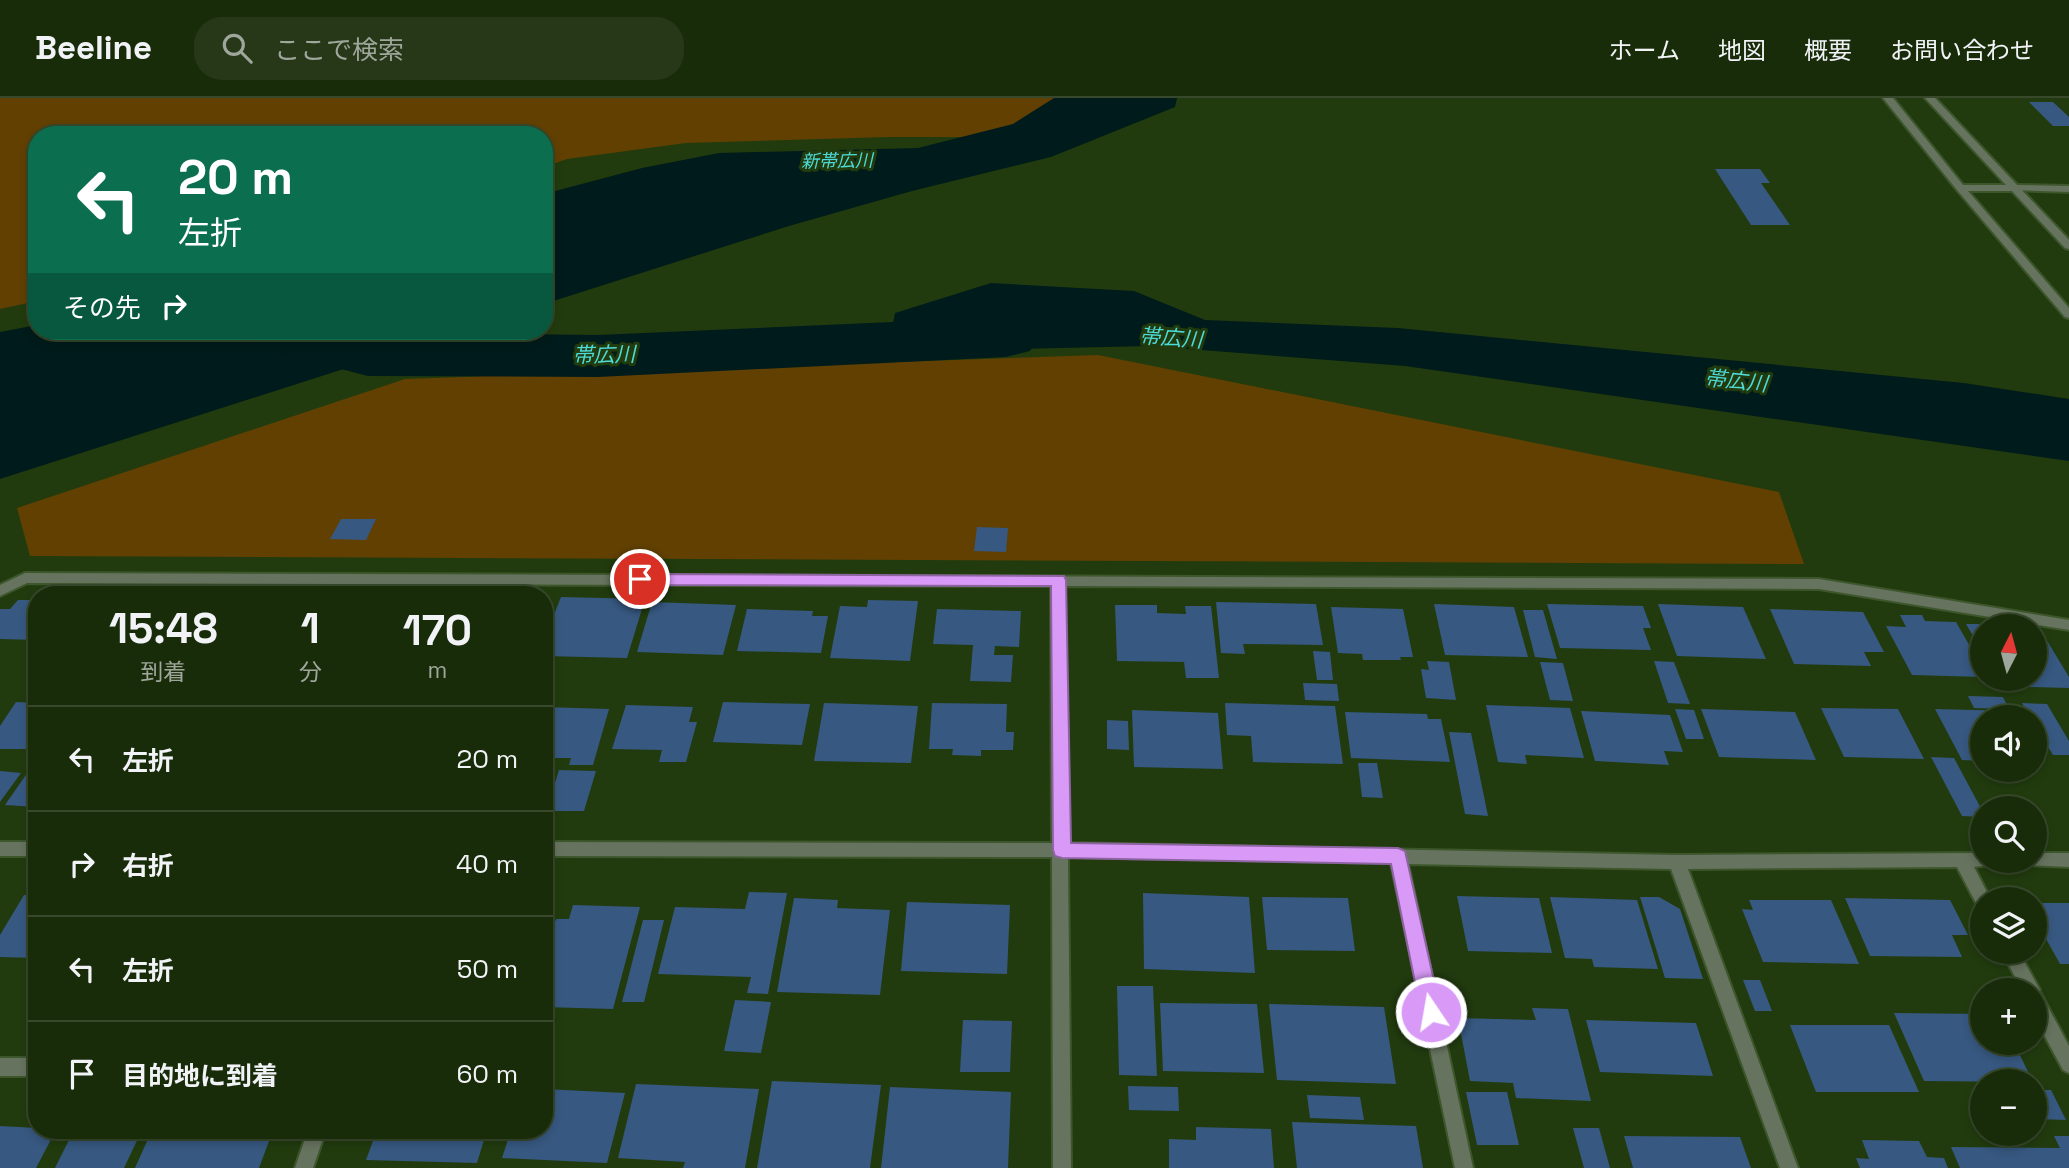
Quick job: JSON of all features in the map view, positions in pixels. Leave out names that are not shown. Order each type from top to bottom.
[{"type":"street","points":[[1888,98],[1960,188],[2069,315]]},
{"type":"street","points":[[1930,98],[2069,246]]},
{"type":"street","points":[[1960,188],[2069,188]]},
{"type":"street","points":[[0,591],[26,578],[1819,584],[2069,625]]},
{"type":"street","points":[[1058,580],[1062,850],[1062,1168]]},
{"type":"street","points":[[0,849],[28,849]]},
{"type":"street","points":[[553,849],[1062,850],[1676,862],[1970,860]]},
{"type":"street","points":[[1398,856],[1464,1168]]},
{"type":"street","points":[[1962,860],[1976,887]]},
{"type":"street","points":[[2047,860],[2069,860]]},
{"type":"street","points":[[1676,862],[1789,1168]]},
{"type":"street","points":[[2047,1022],[2069,1064]]},
{"type":"street","points":[[0,1067],[28,1067]]},
{"type":"street","points":[[304,1168],[314,1139]]},
{"type":"shaded area","points":[[0,98],[1077,98],[1063,114],[969,137],[686,143],[567,159],[553,164],[553,126],[28,126],[28,303],[0,309]]},
{"type":"shaded area","points":[[1098,355],[1779,492],[1804,564],[30,556],[17,508],[405,379]]},
{"type":"water","name":"新帯広川","points":[[1054,98],[1177,98],[1175,107],[1051,157],[912,191],[789,226],[553,301],[553,192],[642,168],[719,153],[918,148],[1013,124]]},
{"type":"water","points":[[991,283],[1134,291],[1205,320],[1398,328],[1964,383],[2069,399],[2069,461],[1405,366],[1150,346],[887,352],[895,313]]},
{"type":"water","points":[[28,327],[28,340],[434,340],[0,479],[0,332]]},
{"type":"building","points":[[2029,102],[2053,102],[2069,117],[2069,126],[2053,126]]},
{"type":"building","points":[[1715,169],[1760,169],[1770,183],[1761,183],[1790,225],[1751,225]]},
{"type":"building","points":[[341,519],[376,519],[366,540],[330,539]]},
{"type":"building","points":[[977,527],[1008,528],[1006,552],[974,551]]},
{"type":"building","points":[[561,597],[645,599],[627,658],[553,656],[553,617]]},
{"type":"building","points":[[18,600],[28,600],[28,640],[0,639],[0,609],[10,609]]},
{"type":"building","points":[[868,600],[918,601],[910,661],[830,658],[840,606],[867,607]]},
{"type":"building","points":[[652,602],[736,605],[723,655],[637,652]]},
{"type":"building","points":[[1216,602],[1316,604],[1323,645],[1243,644],[1245,654],[1221,653]]},
{"type":"building","points":[[1434,604],[1514,607],[1528,657],[1445,655]]},
{"type":"building","points":[[1547,604],[1643,606],[1651,628],[1643,628],[1651,650],[1560,648]]},
{"type":"building","points":[[1658,604],[1743,607],[1766,659],[1677,656]]},
{"type":"building","points":[[1115,605],[1157,605],[1157,613],[1186,614],[1185,606],[1211,606],[1219,678],[1186,678],[1184,662],[1117,661]]},
{"type":"building","points":[[1331,607],[1403,609],[1413,657],[1400,657],[1401,660],[1363,660],[1362,654],[1338,653]]},
{"type":"building","points":[[747,609],[813,611],[812,616],[828,616],[821,653],[737,651]]},
{"type":"building","points":[[937,609],[1021,611],[1019,647],[995,646],[994,655],[1013,655],[1011,682],[970,681],[973,645],[933,644]]},
{"type":"building","points":[[1770,609],[1863,612],[1884,652],[1864,652],[1871,666],[1794,664]]},
{"type":"building","points":[[1523,610],[1543,610],[1557,659],[1535,657]]},
{"type":"building","points":[[1900,615],[1922,615],[1925,621],[1956,622],[1970,646],[1970,677],[1912,675],[1886,626],[1906,627]]},
{"type":"building","points":[[2048,642],[2069,677],[2069,688],[2048,687]]},
{"type":"building","points":[[1313,651],[1330,652],[1333,680],[1317,680]]},
{"type":"building","points":[[1427,661],[1449,662],[1456,700],[1426,698],[1421,669],[1429,670]]},
{"type":"building","points":[[1654,661],[1674,662],[1690,704],[1668,703]]},
{"type":"building","points":[[1540,662],[1563,663],[1573,701],[1550,700]]},
{"type":"building","points":[[1303,683],[1337,684],[1339,701],[1305,700]]},
{"type":"building","points":[[1968,696],[2003,697],[2007,705],[1972,705]]},
{"type":"building","points":[[16,702],[28,703],[28,749],[0,749],[0,726]]},
{"type":"building","points":[[723,702],[810,704],[802,745],[713,742]]},
{"type":"building","points":[[824,703],[918,706],[911,763],[814,761]]},
{"type":"building","points":[[932,703],[1007,704],[1006,732],[1014,732],[1013,750],[981,750],[981,756],[952,755],[953,749],[929,749]]},
{"type":"building","points":[[1225,703],[1335,706],[1343,764],[1253,762],[1251,736],[1227,735]]},
{"type":"building","points":[[2022,703],[2047,704],[2069,741],[2069,755],[2053,755],[2047,745],[2047,705]]},
{"type":"building","points":[[626,705],[693,707],[689,722],[697,722],[686,762],[659,762],[662,750],[612,749]]},
{"type":"building","points":[[1486,705],[1570,708],[1584,758],[1525,755],[1527,764],[1498,762]]},
{"type":"building","points":[[553,707],[609,709],[593,765],[569,765],[571,758],[553,758]]},
{"type":"building","points":[[1821,708],[1898,709],[1924,759],[1844,757]]},
{"type":"building","points":[[1675,709],[1694,710],[1704,739],[1686,739]]},
{"type":"building","points":[[1701,709],[1795,712],[1816,760],[1719,757]]},
{"type":"building","points":[[1935,709],[1970,710],[1970,760],[1962,760]]},
{"type":"building","points":[[1132,710],[1218,713],[1223,769],[1134,767]]},
{"type":"building","points":[[1581,711],[1670,715],[1683,752],[1664,751],[1669,765],[1595,761]]},
{"type":"building","points":[[1345,712],[1427,714],[1428,719],[1441,719],[1450,762],[1351,758]]},
{"type":"building","points":[[1107,720],[1128,721],[1129,750],[1107,749]]},
{"type":"building","points":[[1449,732],[1471,733],[1488,816],[1465,814]]},
{"type":"building","points":[[1931,757],[1954,758],[1974,796],[1970,796],[1970,816],[1962,816]]},
{"type":"building","points":[[1358,763],[1377,763],[1383,798],[1362,797]]},
{"type":"building","points":[[559,770],[596,771],[584,811],[553,811],[553,789]]},
{"type":"building","points":[[0,771],[21,773],[0,802]]},
{"type":"building","points":[[28,772],[28,806],[5,805]]},
{"type":"building","points":[[749,892],[787,893],[768,994],[747,993],[751,977],[658,974],[675,907],[745,909]]},
{"type":"building","points":[[1143,893],[1249,897],[1255,973],[1144,969]]},
{"type":"building","points":[[24,895],[28,895],[28,958],[0,957],[0,935]]},
{"type":"building","points":[[1457,896],[1539,898],[1552,953],[1468,951]]},
{"type":"building","points":[[1262,897],[1348,898],[1355,951],[1267,950]]},
{"type":"building","points":[[1550,897],[1637,900],[1658,969],[1594,967],[1592,959],[1565,958]]},
{"type":"building","points":[[1640,897],[1659,897],[1680,909],[1703,979],[1665,978]]},
{"type":"building","points":[[794,898],[838,900],[837,908],[890,910],[880,995],[777,992]]},
{"type":"building","points":[[1845,898],[1950,900],[1968,935],[1952,935],[1962,957],[1870,956]]},
{"type":"building","points":[[1749,900],[1831,900],[1859,964],[1763,962],[1742,909],[1753,910]]},
{"type":"building","points":[[907,902],[1010,905],[1007,974],[901,971]]},
{"type":"building","points":[[2047,903],[2069,903],[2069,964],[2060,964],[2047,941]]},
{"type":"building","points":[[573,905],[640,907],[613,1009],[553,1007],[553,928],[556,919],[569,919]]},
{"type":"building","points":[[643,920],[664,920],[644,1002],[622,1002]]},
{"type":"building","points":[[1743,980],[1760,980],[1772,1011],[1755,1011]]},
{"type":"building","points":[[1117,986],[1153,986],[1157,1076],[1119,1075]]},
{"type":"building","points":[[735,1000],[771,1002],[761,1053],[724,1051]]},
{"type":"building","points":[[1160,1003],[1257,1004],[1264,1073],[1163,1071]]},
{"type":"building","points":[[1269,1004],[1384,1007],[1396,1084],[1277,1080]]},
{"type":"building","points":[[1532,1008],[1568,1009],[1591,1101],[1516,1098],[1513,1083],[1470,1081],[1458,1018],[1536,1020]]},
{"type":"building","points":[[1894,1013],[1970,1014],[1970,1055],[2020,1055],[2027,1069],[1970,1069],[1970,1081],[1924,1081]]},
{"type":"building","points":[[963,1020],[1012,1021],[1010,1072],[960,1072]]},
{"type":"building","points":[[1586,1020],[1696,1023],[1713,1076],[1600,1072]]},
{"type":"building","points":[[1790,1025],[1889,1025],[1919,1092],[1816,1092]]},
{"type":"building","points":[[772,1081],[881,1085],[870,1168],[757,1168]]},
{"type":"building","points":[[636,1084],[759,1089],[745,1168],[683,1168],[685,1162],[618,1158]]},
{"type":"building","points":[[1128,1086],[1178,1087],[1179,1111],[1129,1110]]},
{"type":"building","points":[[890,1087],[1011,1092],[1008,1168],[881,1168]]},
{"type":"building","points":[[553,1089],[625,1093],[607,1163],[502,1158],[508,1139],[553,1139]]},
{"type":"building","points":[[2047,1090],[2051,1090],[2066,1120],[2047,1119]]},
{"type":"building","points":[[1466,1092],[1507,1092],[1519,1145],[1477,1145]]},
{"type":"building","points":[[1307,1095],[1360,1097],[1364,1120],[1310,1118]]},
{"type":"building","points":[[1292,1122],[1416,1126],[1423,1168],[1297,1168]]},
{"type":"building","points":[[0,1126],[28,1128],[28,1139],[51,1139],[36,1168],[0,1168]]},
{"type":"building","points":[[1196,1127],[1271,1129],[1274,1168],[1169,1168],[1169,1139],[1196,1140]]},
{"type":"building","points":[[1573,1128],[1599,1128],[1610,1168],[1584,1168]]},
{"type":"building","points":[[1624,1136],[1740,1137],[1751,1168],[1633,1168]]},
{"type":"building","points":[[2054,1136],[2069,1136],[2069,1168],[1960,1168],[1951,1147],[2060,1148]]},
{"type":"building","points":[[70,1139],[138,1139],[124,1168],[55,1168]]},
{"type":"building","points":[[148,1139],[270,1139],[259,1168],[135,1168]]},
{"type":"building","points":[[374,1139],[484,1139],[477,1163],[366,1160]]},
{"type":"building","points":[[1862,1140],[1919,1141],[1927,1157],[1944,1158],[1948,1168],[1860,1168],[1856,1158],[1869,1159]]},
{"type":"waterway","name":"帯広川","points":[[308,340],[368,355],[598,356],[1006,337]]},
{"type":"route","points":[[640,579],[1058,580],[1062,850],[1398,856],[1431,1012]]}]
